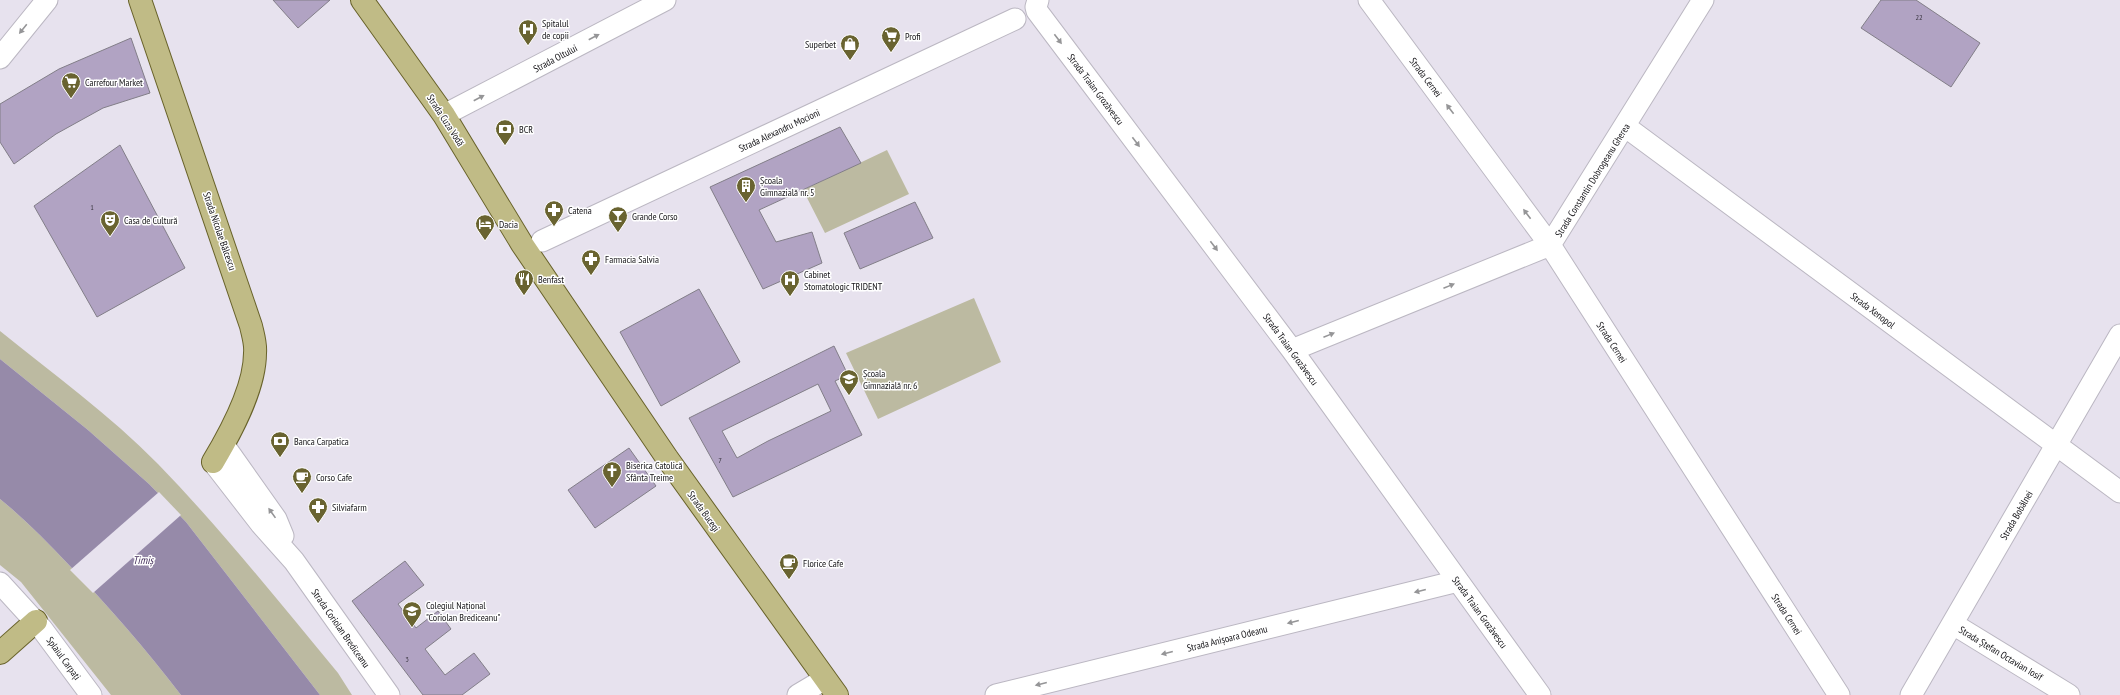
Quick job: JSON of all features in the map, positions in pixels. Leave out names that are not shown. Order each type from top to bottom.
[{"type":"main road","name":"Strada Nicolae Bălcescu","points":[[140,0],[251,326],[256,354],[250,381],[241,408],[218,453]]},
{"type":"main road","name":"Strada Cuza Vodă","points":[[362,0],[444,115],[532,243]]},
{"type":"main road","name":"Strada Bucegi","points":[[532,243],[666,458],[831,687]]},
{"type":"main road","points":[[0,653],[36,621]]},
{"type":"street","points":[[0,58],[47,0]]},
{"type":"street","name":"Strada Oltului","points":[[444,115],[665,0]]},
{"type":"street","name":"Strada Cernei","points":[[1369,0],[1550,245],[1838,695]]},
{"type":"street","name":"Strada Constantin Dobrogeanu Gherea","points":[[1292,350],[1550,245],[1626,126],[1703,0]]},
{"type":"street","name":"Strada Traian Grozăvescu","points":[[1037,3],[1042,17],[1292,350],[1540,695]]},
{"type":"street","name":"Strada Alexandru Mocioni","points":[[532,243],[1016,19]]},
{"type":"street","name":"Strada Xenopol","points":[[1626,126],[2120,492]]},
{"type":"street","name":"Strada Bobâlnei","points":[[1911,695],[2120,335]]},
{"type":"street","name":"Strada Coriolan Brediceanu","points":[[218,453],[276,519],[294,561],[389,695]]},
{"type":"street","name":"Strada Anișoara Odeanu","points":[[996,695],[1458,581]]},
{"type":"street","name":"Splaiul Carpați","points":[[0,583],[36,621],[91,695]]},
{"type":"street","name":"Strada Ștefan Octavian Iosif","points":[[1953,624],[2069,695]]},
{"type":"street","points":[[798,695],[831,687]]},
{"type":"shaded area","points":[[887,150],[909,194],[825,233],[803,190]]},
{"type":"shaded area","points":[[974,298],[1001,362],[878,419],[846,353]]},
{"type":"shaded area","points":[[0,331],[81,395],[140,446],[158,464],[182,489],[250,567],[338,673],[352,695],[320,695],[186,522],[149,484],[88,430],[0,359]]},
{"type":"shaded area","points":[[0,499],[36,531],[113,612],[181,695],[111,695],[21,582],[0,565]]},
{"type":"water","name":"Timiș","points":[[0,359],[88,430],[149,484],[186,522],[320,695],[181,695],[113,612],[36,531],[0,499]]},
{"type":"pier","points":[[159,492],[181,515],[93,593],[70,570]]},
{"type":"building","points":[[273,0],[330,0],[298,28]]},
{"type":"building","points":[[1881,0],[1916,0],[1980,43],[1951,87],[1861,28]]},
{"type":"building","name":"Carrefour Market","points":[[131,38],[150,93],[103,108],[56,134],[14,164],[0,142],[0,104],[59,69]]},
{"type":"building","name":"Școala Gimnazială nr. 5","points":[[840,127],[861,163],[759,210],[776,242],[812,232],[822,263],[763,289],[710,187]]},
{"type":"building","name":"Casa de Cultură","points":[[120,145],[185,268],[97,317],[34,206]]},
{"type":"building","points":[[915,202],[933,238],[860,269],[844,233]]},
{"type":"building","points":[[699,289],[740,362],[661,406],[620,332]]},
{"type":"building","points":[[834,346],[848,375],[835,381],[862,435],[733,497],[689,418]],"holes":[[[818,384],[831,411],[768,441],[737,458],[722,431]]]},
{"type":"building","name":"Biserica Catolică Sfânta Treime","points":[[629,448],[656,486],[595,528],[568,490]]},
{"type":"building","name":"Colegiul Național \"Coriolan Brediceanu\"","points":[[405,561],[424,585],[398,604],[416,628],[438,611],[451,629],[425,649],[445,675],[474,653],[490,674],[462,695],[423,695],[352,601]]},
{"type":"place","name":"Spitalul de copii","points":[[528,46]]},
{"type":"place","name":"Profi","points":[[891,53]]},
{"type":"place","name":"Superbet","points":[[850,61]]},
{"type":"place","name":"Carrefour Market","points":[[71,99]]},
{"type":"place","name":"BCR","points":[[505,146]]},
{"type":"place","name":"Școala Gimnazială nr. 5","points":[[746,203]]},
{"type":"place","name":"Catena","points":[[554,227]]},
{"type":"place","name":"Grande Corso","points":[[618,233]]},
{"type":"place","name":"Casa de Cultură","points":[[110,237]]},
{"type":"place","name":"Dacia","points":[[485,241]]},
{"type":"place","name":"Farmacia Salvia","points":[[591,276]]},
{"type":"place","name":"Benfast","points":[[524,296]]},
{"type":"place","name":"Cabinet Stomatologic TRIDENT","points":[[790,297]]},
{"type":"place","name":"Școala Gimnazială nr. 6","points":[[849,396]]},
{"type":"place","name":"Banca Carpatica","points":[[280,458]]},
{"type":"place","name":"Biserica Catolică Sfânta Treime","points":[[612,488]]},
{"type":"place","name":"Corso Cafe","points":[[302,494]]},
{"type":"place","name":"Silviafarm","points":[[318,524]]},
{"type":"place","name":"Florice Cafe","points":[[789,580]]},
{"type":"place","name":"Colegiul Național \"Coriolan Brediceanu\"","points":[[412,628]]}]
